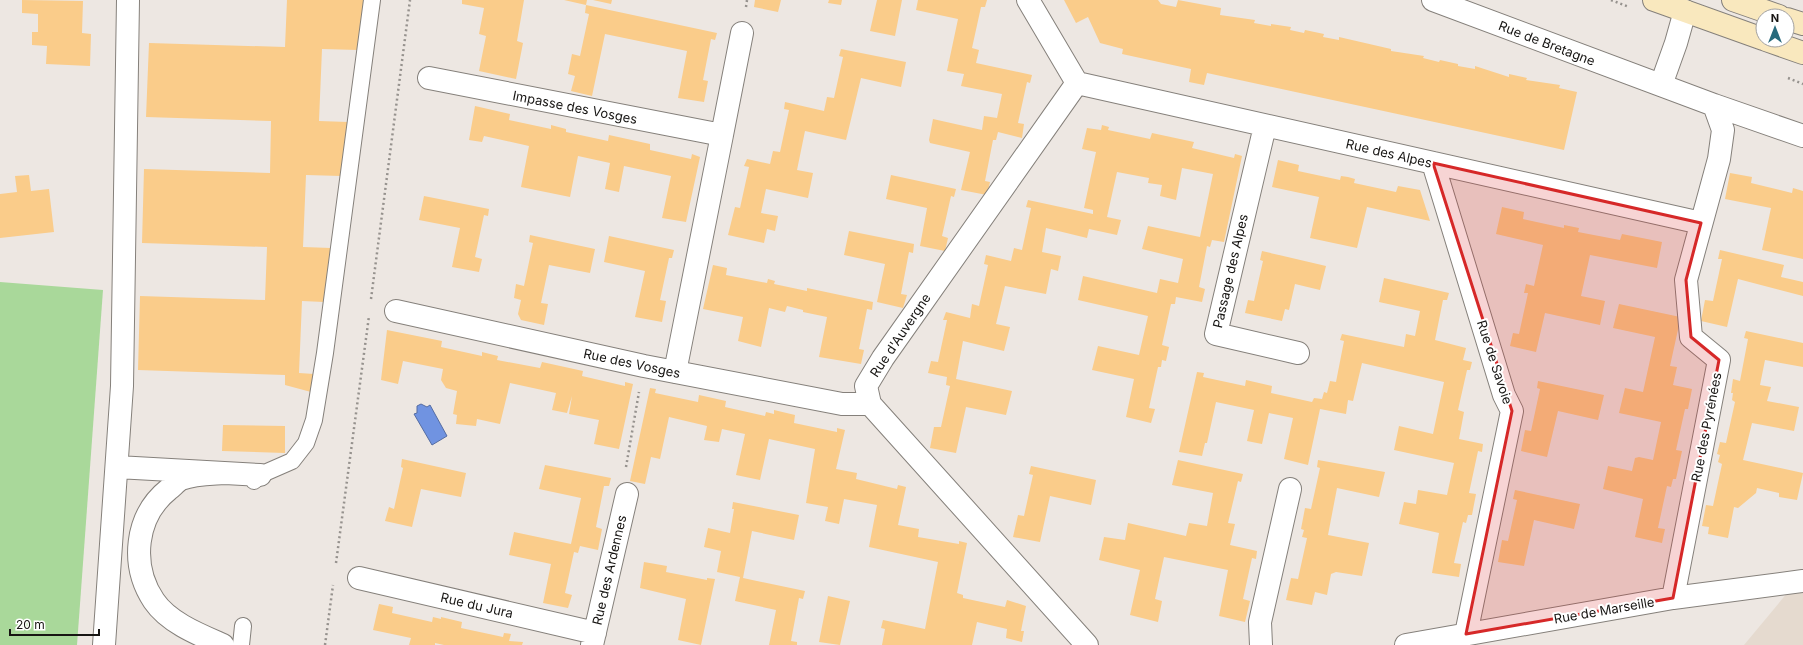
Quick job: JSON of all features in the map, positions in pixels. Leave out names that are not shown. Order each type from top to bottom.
[{"type":"main road","points":[[1654,0],[1755,37]]},
{"type":"main road","points":[[1733,0],[1756,8]]},
{"type":"main road","points":[[1788,48],[1803,53]]},
{"type":"street","points":[[104,645],[122,386],[128,0]]},
{"type":"street","points":[[1028,0],[1077,83]]},
{"type":"street","name":"Rue de Bretagne","points":[[1433,0],[1714,105],[1803,136]]},
{"type":"street","points":[[1661,85],[1676,43],[1685,11]]},
{"type":"street","points":[[675,372],[742,33]]},
{"type":"street","name":"Impasse des Vosges","points":[[429,78],[722,135]]},
{"type":"street","name":"Rue des Alpes","points":[[1077,83],[1701,223]]},
{"type":"street","name":"Rue d'Auvergne","points":[[870,404],[866,386],[883,358],[1077,83]]},
{"type":"street","points":[[1701,223],[1719,159],[1723,130],[1714,105]]},
{"type":"street","name":"Passage des Alpes","points":[[1264,126],[1216,334],[1298,353]]},
{"type":"street","name":"Rue de Savoie","points":[[1433,163],[1504,395],[1512,411],[1466,634]]},
{"type":"street","name":"Rue des Pyrénées","points":[[1673,598],[1719,360],[1691,338],[1686,280],[1701,223]]},
{"type":"street","name":"Rue des Vosges","points":[[396,311],[644,366],[842,404],[870,404]]},
{"type":"street","points":[[870,404],[1087,645]]},
{"type":"street","points":[[117,467],[224,473],[257,478]]},
{"type":"street","points":[[223,645],[171,618],[154,601],[140,569],[139,540],[148,512],[159,497],[181,479],[224,473]]},
{"type":"street","points":[[1261,645],[1260,622],[1290,489]]},
{"type":"street","name":"Rue des Ardennes","points":[[593,639],[627,494]]},
{"type":"street","points":[[112,536],[139,540]]},
{"type":"street","name":"Rue du Jura","points":[[358,578],[593,639]]},
{"type":"street","name":"Rue de Marseille","points":[[1406,645],[1441,642],[1466,634],[1673,598],[1803,581]]},
{"type":"lane","points":[[257,478],[292,461],[306,443],[314,420],[325,353],[372,0]]},
{"type":"lane","points":[[241,645],[243,626]]},
{"type":"path","points":[[370,307],[410,0]]},
{"type":"path","points":[[336,566],[369,315]]},
{"type":"path","points":[[627,494],[623,481],[644,366]]},
{"type":"path","points":[[325,645],[334,582]]},
{"type":"highlighted area","points":[[1433,163],[1701,223],[1686,280],[1691,337],[1719,360],[1673,598],[1466,634],[1512,411]]},
{"type":"shaded area","points":[[1803,574],[1803,645],[1744,645]]},
{"type":"green space","points":[[0,282],[103,290],[77,645],[0,645]]},
{"type":"water","points":[[421,404],[427,407],[430,405],[447,436],[432,445],[414,414],[417,413],[417,406]]},
{"type":"building","points":[[22,0],[83,1],[82,33],[91,34],[90,66],[46,64],[47,46],[32,45],[32,32],[38,32],[38,14],[22,13]]},
{"type":"building","points":[[287,0],[365,0],[358,50],[322,49],[319,121],[348,122],[341,176],[306,175],[303,247],[331,248],[324,302],[302,301],[299,373],[314,374],[311,392],[285,385],[285,375],[138,370],[140,296],[265,300],[267,247],[142,243],[144,169],[270,173],[271,121],[146,117],[149,43],[285,47]]},
{"type":"building","points":[[462,0],[524,0],[517,41],[523,43],[516,79],[479,71],[486,36],[479,34],[484,8],[462,4]]},
{"type":"building","points":[[564,0],[587,0],[586,5]]},
{"type":"building","points":[[593,0],[612,0],[611,4]]},
{"type":"building","points":[[755,0],[781,0],[778,12],[754,7]]},
{"type":"building","points":[[829,0],[842,0],[841,5],[828,3]]},
{"type":"building","points":[[877,0],[902,0],[895,36],[870,31]]},
{"type":"building","points":[[918,0],[987,0],[985,7],[981,7],[972,48],[979,50],[976,63],[1032,75],[1030,83],[1027,82],[1018,123],[1024,124],[1022,138],[998,132],[996,140],[993,140],[985,181],[990,182],[987,195],[961,190],[970,152],[930,143],[929,140],[933,119],[982,130],[984,116],[997,118],[1002,94],[961,86],[964,74],[947,71],[958,19],[916,10]]},
{"type":"building","points":[[1064,0],[1158,0],[1161,4],[1176,7],[1178,0],[1221,8],[1220,15],[1255,20],[1254,23],[1291,27],[1290,30],[1304,33],[1305,30],[1324,34],[1323,37],[1339,40],[1339,37],[1391,49],[1391,51],[1424,56],[1423,58],[1439,62],[1440,60],[1458,64],[1458,66],[1475,69],[1475,66],[1509,77],[1509,74],[1527,78],[1526,80],[1560,85],[1559,88],[1577,92],[1564,150],[1207,73],[1204,85],[1189,82],[1191,69],[1122,54],[1123,49],[1100,43],[1088,17],[1076,23]]},
{"type":"building","points":[[586,5],[717,33],[715,40],[711,39],[703,80],[708,81],[704,102],[678,98],[687,51],[605,34],[592,96],[571,91],[575,76],[568,74],[572,54],[580,56],[589,14],[585,13]]},
{"type":"building","points":[[841,49],[906,62],[901,87],[861,78],[846,140],[805,131],[797,170],[813,173],[808,198],[766,189],[761,213],[778,216],[775,231],[767,229],[764,243],[728,235],[735,207],[740,208],[749,167],[744,166],[747,159],[770,164],[773,151],[780,152],[789,110],[784,109],[785,102],[824,111],[827,97],[834,98],[843,57],[839,56]]},
{"type":"building","points":[[475,106],[510,114],[509,120],[551,129],[551,125],[566,129],[566,132],[608,141],[609,135],[650,144],[650,150],[691,159],[692,154],[700,157],[686,222],[662,218],[671,176],[624,166],[619,192],[605,189],[610,163],[578,156],[570,197],[521,187],[529,146],[484,136],[482,142],[469,140]]},
{"type":"building","points":[[1102,125],[1109,127],[1108,130],[1150,139],[1152,133],[1194,142],[1192,148],[1234,158],[1235,154],[1242,156],[1224,242],[1212,240],[1210,247],[1207,246],[1199,287],[1205,289],[1202,302],[1176,297],[1175,304],[1171,304],[1162,345],[1169,347],[1166,361],[1162,360],[1161,367],[1158,367],[1149,408],[1155,409],[1151,423],[1126,417],[1134,379],[1092,370],[1098,346],[1139,355],[1148,316],[1078,300],[1083,276],[1157,293],[1160,279],[1178,283],[1183,259],[1142,249],[1148,226],[1200,237],[1213,174],[1182,168],[1176,200],[1160,196],[1162,185],[1148,183],[1149,178],[1117,172],[1107,217],[1121,220],[1117,235],[1089,229],[1087,238],[1046,228],[1042,252],[1061,256],[1058,271],[1051,269],[1046,294],[1005,286],[996,324],[1010,327],[1004,351],[963,341],[956,379],[1012,391],[1006,415],[966,407],[956,453],[930,448],[934,427],[941,427],[950,386],[946,385],[947,377],[928,373],[931,361],[938,362],[947,320],[943,320],[946,312],[970,318],[972,304],[979,306],[988,265],[984,264],[986,255],[1011,261],[1014,248],[1022,250],[1031,208],[1026,207],[1028,200],[1093,214],[1093,210],[1084,208],[1096,152],[1082,149],[1087,128],[1101,130]]},
{"type":"building","points":[[1278,160],[1299,165],[1298,171],[1340,180],[1341,176],[1348,177],[1355,179],[1354,183],[1396,192],[1398,186],[1420,190],[1430,221],[1367,207],[1357,248],[1310,238],[1319,197],[1272,187]]},
{"type":"building","points":[[1730,173],[1752,177],[1751,183],[1792,193],[1793,188],[1803,191],[1803,259],[1762,250],[1771,208],[1725,199]]},
{"type":"building","points":[[29,175],[31,191],[49,189],[54,232],[0,238],[0,194],[17,192],[15,176]]},
{"type":"building","points":[[891,175],[956,189],[954,197],[951,196],[942,236],[948,238],[945,251],[920,246],[927,208],[886,199]]},
{"type":"building","points":[[424,196],[489,209],[488,216],[484,215],[475,257],[482,259],[479,272],[452,267],[460,228],[419,220]]},
{"type":"building","points":[[1502,207],[1524,212],[1523,219],[1564,228],[1564,225],[1579,228],[1578,232],[1620,240],[1622,234],[1662,242],[1657,268],[1590,255],[1581,296],[1605,301],[1600,325],[1545,313],[1536,352],[1510,346],[1513,333],[1519,334],[1528,293],[1524,293],[1526,284],[1534,286],[1543,245],[1496,234]]},
{"type":"building","points":[[849,231],[914,244],[913,253],[909,252],[901,294],[907,295],[903,308],[877,302],[885,264],[844,255]]},
{"type":"building","points":[[530,235],[595,249],[590,273],[549,265],[541,303],[548,304],[544,325],[521,320],[518,314],[521,300],[514,298],[516,284],[524,286],[533,243],[529,242]]},
{"type":"building","points":[[609,236],[674,250],[672,258],[669,258],[660,300],[666,301],[662,322],[635,317],[645,271],[604,262]]},
{"type":"building","points":[[1720,250],[1784,265],[1781,277],[1803,282],[1803,296],[1738,279],[1727,327],[1701,321],[1705,300],[1713,301],[1722,259],[1718,259]]},
{"type":"building","points":[[1262,251],[1326,266],[1320,290],[1295,284],[1289,310],[1285,309],[1282,321],[1245,313],[1248,300],[1254,301],[1263,261],[1260,260]]},
{"type":"building","points":[[713,265],[727,268],[726,275],[767,283],[768,279],[775,281],[774,284],[807,291],[807,288],[873,302],[872,310],[867,309],[859,349],[864,350],[861,364],[819,357],[827,317],[803,312],[803,310],[787,306],[785,312],[769,308],[761,347],[738,341],[743,317],[703,309]]},
{"type":"building","points":[[1384,278],[1449,293],[1447,300],[1443,300],[1435,340],[1466,348],[1463,360],[1472,362],[1470,370],[1467,370],[1458,410],[1464,412],[1459,439],[1483,444],[1482,452],[1478,451],[1469,493],[1476,494],[1472,515],[1468,515],[1466,523],[1463,522],[1454,563],[1461,564],[1459,577],[1432,573],[1439,533],[1399,524],[1404,502],[1416,504],[1418,490],[1447,495],[1454,463],[1394,450],[1399,426],[1433,434],[1444,382],[1362,363],[1353,401],[1348,400],[1346,414],[1320,409],[1308,465],[1284,459],[1293,418],[1269,413],[1262,444],[1247,441],[1254,410],[1216,402],[1207,443],[1205,443],[1202,456],[1179,452],[1197,372],[1204,373],[1203,377],[1245,386],[1246,380],[1272,386],[1271,393],[1312,402],[1314,398],[1322,399],[1324,392],[1327,393],[1330,381],[1336,382],[1344,341],[1340,340],[1342,334],[1404,347],[1406,334],[1415,336],[1420,311],[1379,302]]},
{"type":"building","points":[[1619,304],[1685,318],[1679,325],[1670,366],[1677,367],[1673,385],[1692,389],[1688,409],[1685,409],[1676,450],[1682,451],[1676,479],[1673,479],[1671,487],[1667,486],[1658,528],[1665,529],[1662,543],[1635,537],[1643,499],[1603,489],[1608,466],[1632,471],[1635,458],[1639,457],[1653,460],[1661,422],[1619,413],[1625,388],[1643,392],[1655,337],[1613,328]]},
{"type":"building","points":[[387,330],[442,341],[441,347],[482,356],[482,352],[498,356],[497,360],[540,368],[542,362],[583,371],[582,376],[625,386],[625,382],[633,384],[619,449],[594,444],[599,420],[569,414],[572,396],[567,413],[552,410],[556,393],[510,383],[500,424],[477,419],[476,426],[456,424],[457,415],[453,414],[457,391],[446,388],[441,380],[443,369],[403,361],[398,384],[381,380]]},
{"type":"building","points":[[1746,331],[1803,343],[1803,367],[1765,360],[1760,385],[1771,387],[1767,401],[1799,407],[1794,431],[1752,423],[1743,460],[1803,473],[1797,500],[1779,497],[1779,493],[1757,488],[1756,493],[1738,508],[1734,507],[1728,538],[1708,534],[1709,527],[1702,526],[1706,505],[1713,506],[1722,464],[1718,462],[1720,455],[1717,454],[1720,442],[1726,443],[1735,402],[1732,400],[1733,393],[1731,393],[1733,379],[1740,381],[1748,339],[1744,338]]},
{"type":"building","points":[[1538,381],[1604,395],[1598,420],[1558,411],[1547,457],[1521,451],[1525,430],[1531,431],[1540,389],[1537,388]]},
{"type":"building","points":[[650,388],[656,389],[655,393],[698,402],[699,395],[726,401],[725,407],[765,416],[766,412],[774,414],[774,410],[795,415],[794,423],[837,432],[837,428],[845,430],[836,469],[857,473],[856,479],[897,489],[898,485],[906,487],[898,525],[919,529],[918,537],[959,544],[959,541],[967,543],[957,593],[963,595],[963,598],[1005,607],[1007,600],[1026,606],[1021,631],[1024,631],[1022,642],[1006,638],[1007,629],[977,622],[972,645],[882,645],[885,629],[881,628],[883,620],[925,629],[938,562],[869,547],[877,505],[844,499],[839,524],[825,521],[828,507],[806,503],[815,449],[769,439],[760,480],[736,475],[745,434],[722,429],[719,442],[704,440],[707,426],[669,417],[660,459],[651,457],[645,484],[630,481]]},
{"type":"building","points":[[223,425],[285,426],[285,453],[222,451]]},
{"type":"building","points":[[402,459],[466,473],[461,497],[421,489],[412,527],[385,521],[389,507],[394,509],[403,468],[401,467]]},
{"type":"building","points":[[1178,460],[1243,474],[1241,482],[1238,481],[1228,523],[1235,524],[1230,545],[1257,551],[1256,559],[1252,558],[1243,599],[1250,601],[1245,622],[1219,616],[1228,570],[1164,557],[1155,599],[1162,601],[1158,622],[1130,615],[1140,570],[1099,560],[1104,537],[1125,540],[1128,523],[1186,536],[1189,523],[1207,526],[1213,493],[1172,485]]},
{"type":"building","points":[[1318,460],[1385,472],[1379,497],[1337,488],[1328,535],[1369,543],[1362,576],[1336,572],[1331,574],[1327,595],[1315,592],[1312,605],[1286,600],[1291,578],[1298,579],[1307,538],[1302,537],[1304,530],[1301,529],[1305,508],[1311,509],[1320,468],[1317,467]]},
{"type":"building","points":[[545,465],[611,478],[609,486],[604,486],[596,527],[602,529],[598,550],[580,546],[578,553],[574,552],[565,593],[572,595],[568,608],[543,603],[551,564],[509,555],[514,532],[571,544],[581,498],[539,489]]},
{"type":"building","points":[[1031,466],[1096,480],[1091,505],[1050,496],[1040,542],[1013,537],[1018,515],[1024,516],[1033,475],[1029,474]]},
{"type":"building","points":[[1515,490],[1580,504],[1574,529],[1534,520],[1524,566],[1498,562],[1502,540],[1508,541],[1517,500],[1513,499]]},
{"type":"building","points":[[733,502],[799,515],[794,540],[752,531],[743,578],[805,591],[803,599],[799,598],[791,641],[797,642],[797,645],[769,645],[776,610],[735,601],[740,577],[717,572],[721,551],[704,547],[708,528],[730,533],[734,509],[732,509]]},
{"type":"building","points":[[644,562],[667,566],[666,572],[707,580],[707,578],[715,579],[701,645],[678,640],[686,599],[640,588]]},
{"type":"building","points":[[828,596],[850,601],[840,645],[819,642]]},
{"type":"building","points":[[379,604],[393,607],[392,613],[432,622],[433,617],[441,619],[441,617],[462,622],[461,628],[503,637],[504,633],[511,634],[509,641],[523,642],[522,645],[444,645],[435,643],[435,645],[409,645],[411,638],[373,630]]}]
